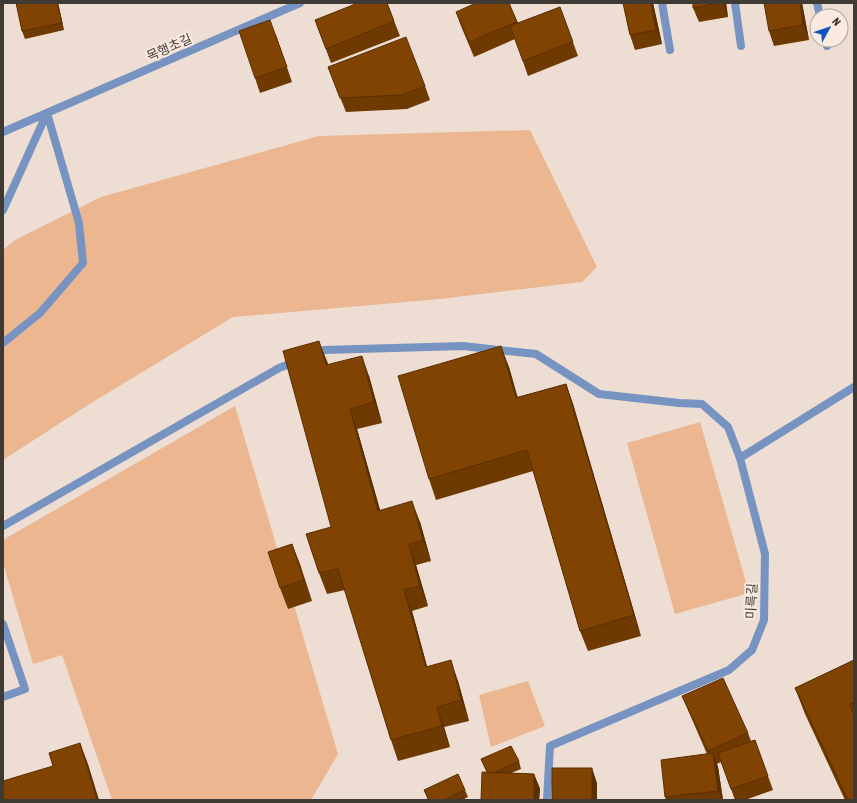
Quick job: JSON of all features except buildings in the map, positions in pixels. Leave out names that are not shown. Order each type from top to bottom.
[{"type":"street","name":"목행초길","points":[[3,132],[300,3]]},
{"type":"street","points":[[662,3],[670,50]]},
{"type":"street","points":[[735,3],[742,46]]},
{"type":"street","points":[[3,210],[47,113]]},
{"type":"street","points":[[3,343],[40,313],[83,263],[79,223],[47,113]]},
{"type":"street","points":[[3,526],[279,368],[324,350],[463,346],[536,354],[599,394],[679,403],[702,404],[728,427],[740,458],[854,386]]},
{"type":"street","name":"미륵길","points":[[547,800],[550,746],[729,670],[752,650],[764,620],[765,554],[740,458]]},
{"type":"street","points":[[3,624],[25,689],[3,697]]},
{"type":"shaded area","points":[[530,130],[597,267],[582,282],[440,299],[233,317],[88,405],[3,460],[3,250],[15,240],[101,197],[319,136]]},
{"type":"shaded area","points":[[235,406],[338,754],[311,800],[112,800],[62,655],[33,664],[3,563],[3,540]]},
{"type":"shaded area","points":[[700,422],[749,593],[675,614],[627,443]]},
{"type":"shaded area","points":[[528,681],[545,726],[491,747],[479,695]]}]
